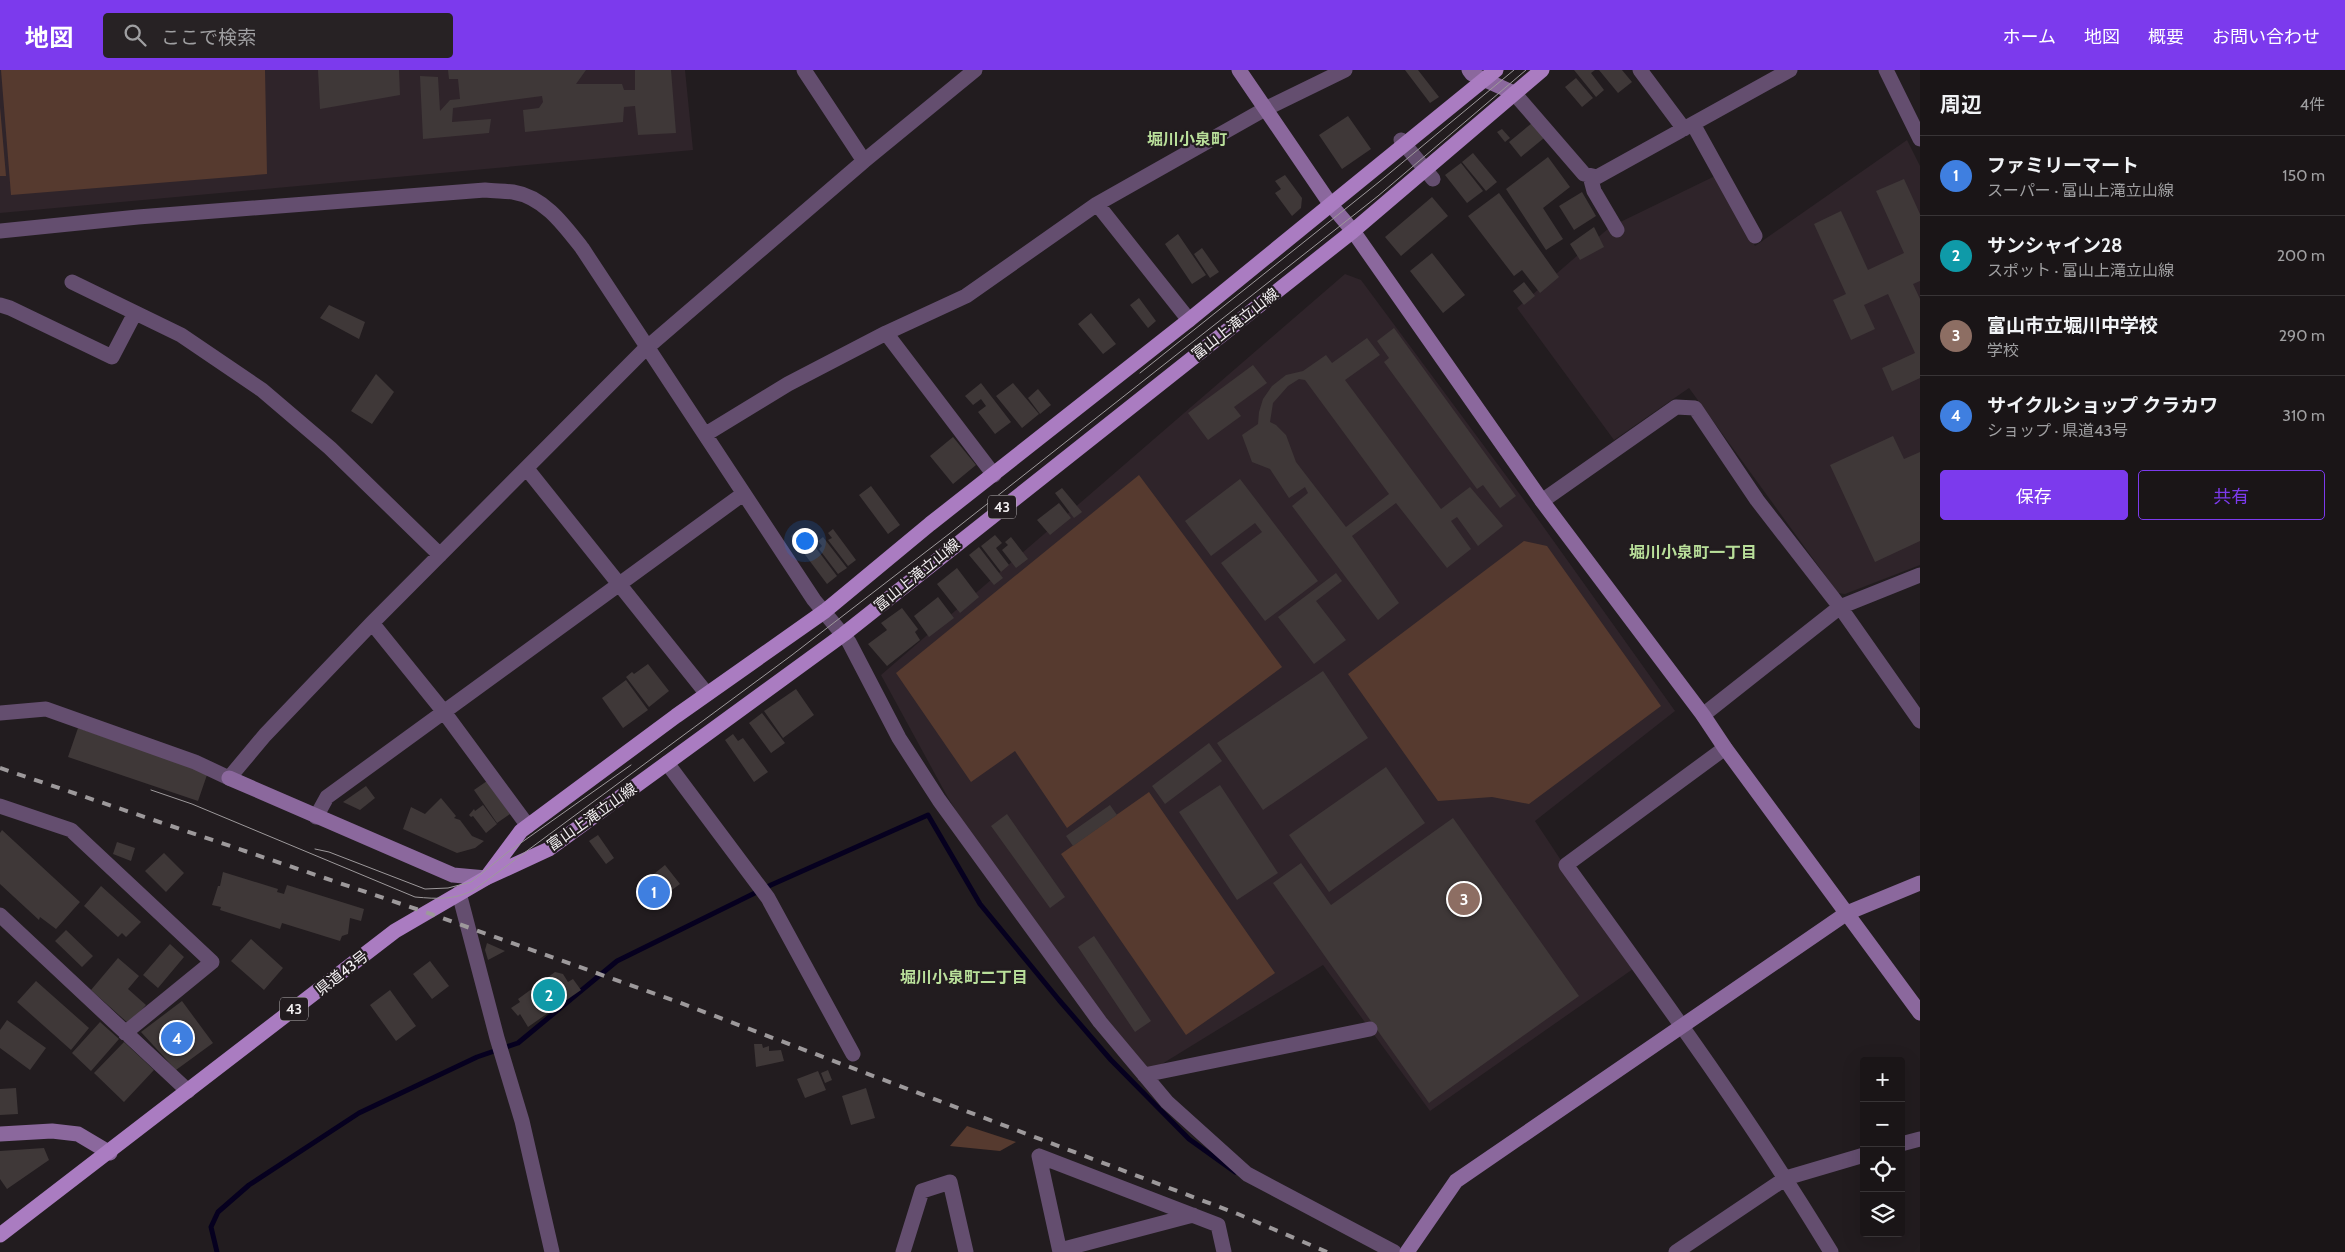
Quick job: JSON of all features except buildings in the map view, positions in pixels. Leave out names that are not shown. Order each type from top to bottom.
[{"type":"main road","name":"富山上滝立山線","points":[[486,878],[549,849],[844,634],[1353,231],[1542,70]]},
{"type":"main road","name":"富山上滝立山線","points":[[486,878],[521,831],[707,694],[825,611],[930,524],[1190,320],[1491,75]]},
{"type":"main road","name":"県道43号","points":[[110,1153],[395,931],[486,878]]},
{"type":"main road","name":"43","points":[[0,1235],[110,1153]]},
{"type":"street","points":[[804,70],[864,162]]},
{"type":"street","points":[[229,778],[265,736],[372,623],[648,347],[864,162],[975,70]]},
{"type":"street","points":[[1238,70],[1331,205],[1353,231],[1542,501],[1702,715],[1920,1013]]},
{"type":"street","points":[[706,434],[788,384],[886,333],[966,296],[1097,204],[1265,109],[1345,70]]},
{"type":"street","points":[[1469,70],[1491,75],[1514,93],[1584,174],[1598,177],[1790,70]]},
{"type":"street","points":[[1640,70],[1689,126],[1755,236]]},
{"type":"street","points":[[1886,70],[1920,139]]},
{"type":"street","points":[[1401,140],[1433,180]]},
{"type":"street","points":[[1590,176],[1594,191],[1618,230]]},
{"type":"street","points":[[0,231],[138,217],[485,190],[515,192],[542,204],[561,222],[582,248],[814,600],[844,634],[899,738],[939,800],[1100,1022],[1167,1102],[1247,1174],[1394,1252]]},
{"type":"street","points":[[1097,204],[1190,320]]},
{"type":"street","points":[[72,282],[181,335],[262,390],[330,448],[440,555]]},
{"type":"street","points":[[0,305],[112,357],[135,313]]},
{"type":"street","points":[[886,333],[994,475]]},
{"type":"street","points":[[1542,501],[1676,407],[1696,408],[1758,500],[1840,607],[1920,721]]},
{"type":"street","points":[[527,469],[707,694]]},
{"type":"street","points":[[316,817],[327,798],[743,494]]},
{"type":"street","points":[[1702,715],[1840,607],[1920,575]]},
{"type":"street","points":[[372,623],[444,712],[528,826]]},
{"type":"street","points":[[0,713],[46,710],[195,762],[316,817],[453,875],[486,878]]},
{"type":"street","points":[[1725,748],[1566,864],[1682,1025],[1786,1178],[1831,1252]]},
{"type":"street","points":[[668,763],[768,898],[853,1054]]},
{"type":"street","points":[[0,806],[71,830],[212,962],[125,1033]]},
{"type":"street","points":[[1407,1252],[1456,1181],[1847,912],[1920,884]]},
{"type":"street","points":[[459,893],[522,1121],[552,1252]]},
{"type":"street","points":[[0,916],[188,1092]]},
{"type":"street","points":[[1144,1075],[1370,1029]]},
{"type":"street","points":[[0,1134],[52,1131],[78,1134],[110,1153]]},
{"type":"street","points":[[1905,1143],[1920,1139]]},
{"type":"street","points":[[1193,1215],[1060,1251],[1039,1156],[1193,1215],[1218,1225],[1224,1252]]},
{"type":"street","points":[[1676,1252],[1698,1246],[1786,1178],[1860,1156]]},
{"type":"street","points":[[903,1252],[922,1191],[950,1182],[966,1252]]},
{"type":"shaded area","points":[[0,70],[685,70],[693,150],[0,213]]},
{"type":"shaded area","points":[[1,70],[265,70],[267,174],[11,195]]},
{"type":"shaded area","points":[[0,107],[6,176],[0,176]]},
{"type":"shaded area","points":[[1907,140],[1920,166],[1920,565],[1845,594],[1838,593],[1689,388],[1614,440],[1517,308],[1610,227],[1715,176],[1755,246]]},
{"type":"shaded area","points":[[1345,274],[1361,280],[1530,508],[1675,711],[1535,821],[1633,969],[1430,1111],[1323,965],[1144,1075],[972,837],[947,796],[881,675]]},
{"type":"shaded area","points":[[1139,475],[1282,667],[1067,828],[1015,751],[971,782],[896,673]]},
{"type":"shaded area","points":[[1524,541],[1547,546],[1661,706],[1529,804],[1492,797],[1438,801],[1348,674]]},
{"type":"shaded area","points":[[1149,792],[1275,973],[1186,1035],[1061,854]]},
{"type":"shaded area","points":[[967,1126],[1016,1142],[1000,1151],[950,1146]]},
{"type":"waterway","points":[[217,1252],[211,1227],[218,1212],[249,1185],[359,1113],[477,1057],[518,1043],[617,961],[771,885],[928,815],[980,904],[1059,1000],[1111,1060],[1189,1139],[1235,1172]]},
{"type":"tram line","points":[[1140,373],[1379,182],[1514,70]]},
{"type":"tram line","points":[[151,790],[192,804],[415,897],[446,898],[460,896],[474,890],[792,655],[949,534],[1378,196],[1526,70]]},
{"type":"tram line","points":[[315,849],[329,852],[425,889],[448,888],[471,882],[508,852],[631,765]]},
{"type":"railway","points":[[0,768],[425,912],[678,1002],[1238,1214],[1327,1252]]},
{"type":"place","name":"ファミリーマート","points":[[654,892]]},
{"type":"place","name":"富山市立堀川中学校","points":[[1464,899]]},
{"type":"place","name":"サンシャイン28","points":[[549,995]]},
{"type":"place","name":"サイクルショップ クラカワ","points":[[177,1038]]},
{"type":"district","name":"堀川小泉町","points":[[1187,139]]},
{"type":"district","name":"堀川小泉町一丁目","points":[[1693,552]]},
{"type":"district","name":"堀川小泉町二丁目","points":[[964,977]]}]
